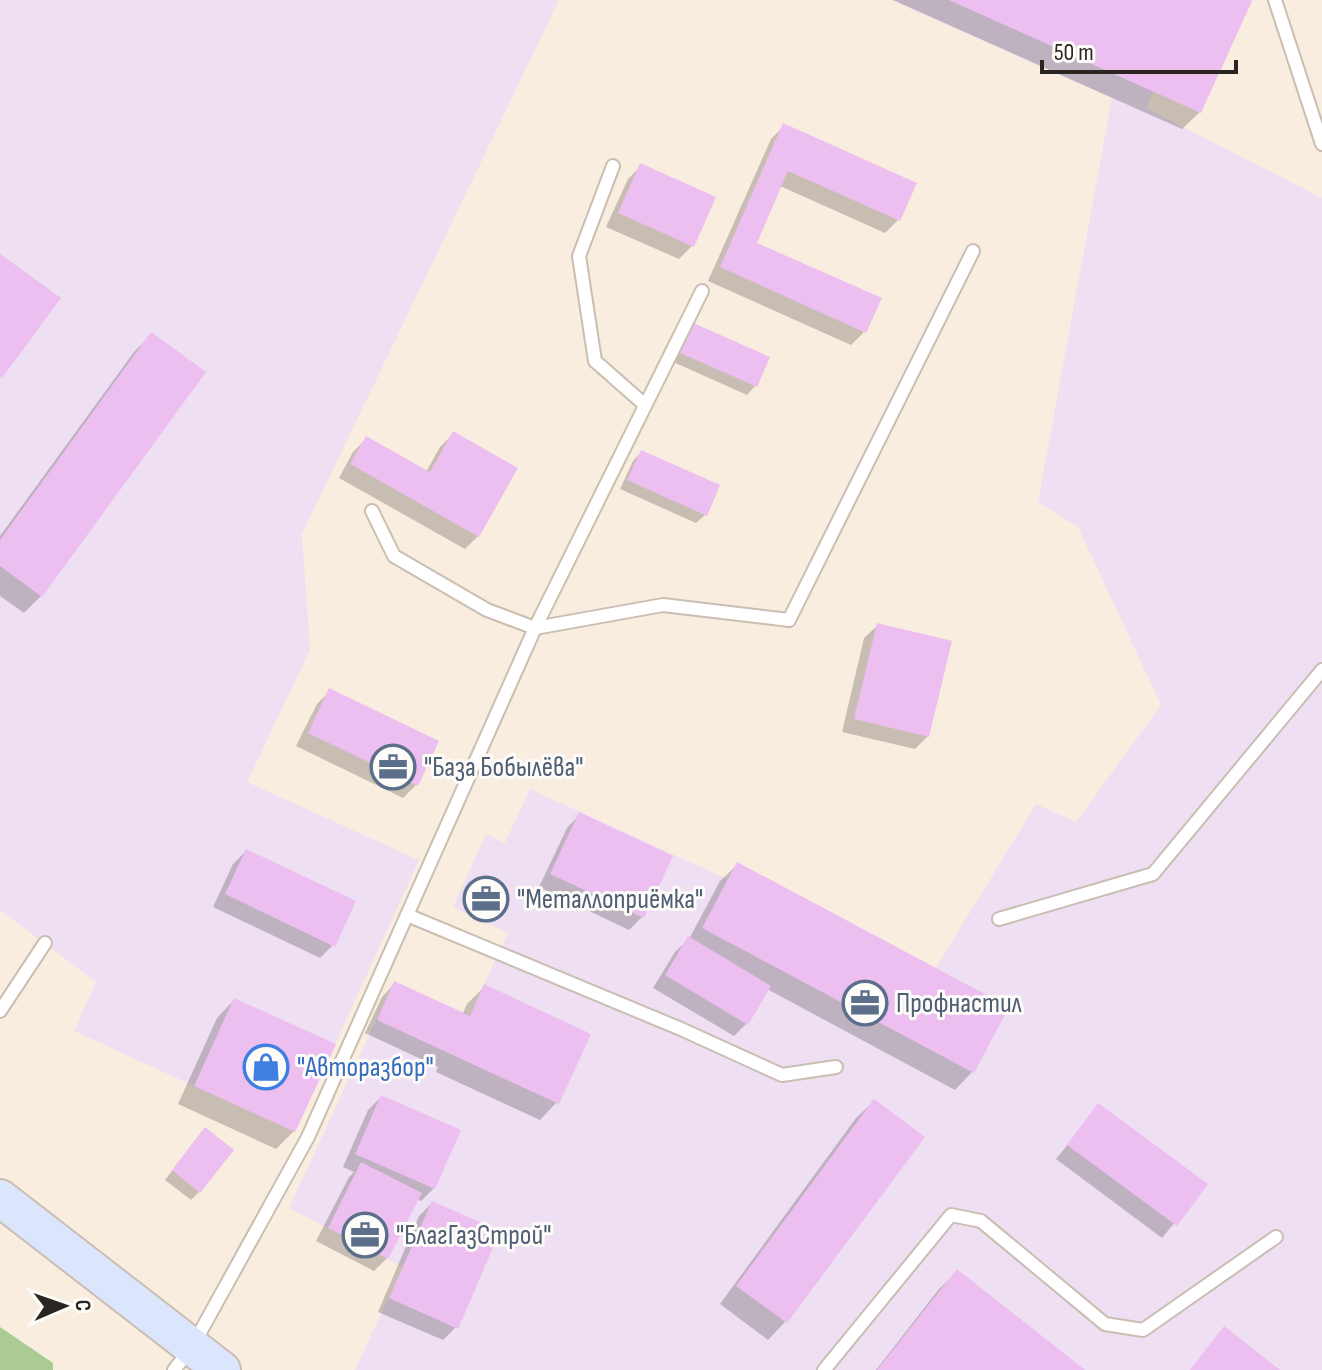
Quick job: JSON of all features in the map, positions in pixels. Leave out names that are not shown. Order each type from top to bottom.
[{"type":"main road","points":[[0,1198],[183,1358],[222,1370]]},
{"type":"lane","points":[[1275,0],[1322,144]]},
{"type":"lane","points":[[613,166],[579,256],[595,361],[645,405]]},
{"type":"lane","points":[[372,511],[394,556],[487,610],[535,628],[663,605],[789,620],[973,251]]},
{"type":"lane","points":[[183,1358],[308,1137],[535,628],[702,291]]},
{"type":"lane","points":[[999,919],[1153,874],[1322,670]]},
{"type":"lane","points":[[407,915],[681,1029],[782,1075],[836,1067]]},
{"type":"lane","points":[[0,1011],[45,943]]},
{"type":"lane","points":[[824,1370],[951,1215],[981,1221],[1105,1324],[1143,1330],[1276,1237]]},
{"type":"shaded area","points":[[0,0],[559,0],[302,534],[310,650],[247,782],[419,860],[295,1132],[74,1031],[96,982],[0,910]]},
{"type":"shaded area","points":[[891,0],[1197,0],[1146,108],[1322,198],[1322,1370],[355,1370],[403,1267],[289,1208],[394,981],[470,1015],[508,933],[453,907],[486,834],[505,843],[530,789],[727,879],[737,862],[936,968],[1036,804],[1076,822],[1161,705],[1078,527],[1038,502],[1112,98]]},
{"type":"green space","points":[[0,1327],[53,1363],[53,1370],[0,1370]]},
{"type":"building","points":[[949,0],[1250,0],[1252,1],[1201,113]]},
{"type":"building","points":[[783,123],[917,183],[900,221],[788,171],[757,243],[882,298],[866,333],[720,267]]},
{"type":"building","points":[[640,163],[716,197],[694,247],[618,213]]},
{"type":"building","points":[[0,254],[61,298],[2,378],[0,376]]},
{"type":"building","points":[[691,322],[770,357],[757,387],[678,352]]},
{"type":"building","points":[[151,332],[206,372],[42,597],[0,566],[0,540]]},
{"type":"building","points":[[453,431],[518,468],[479,537],[350,464],[366,436],[430,472]]},
{"type":"building","points":[[641,450],[720,485],[707,516],[627,480]]},
{"type":"building","points":[[877,623],[952,641],[929,737],[854,719]]},
{"type":"building","points":[[329,688],[439,741],[418,786],[308,733]]},
{"type":"building","points":[[579,812],[673,856],[644,918],[550,874]]},
{"type":"building","points":[[246,849],[356,901],[335,947],[225,894]]},
{"type":"building","points":[[737,862],[1009,1007],[974,1073],[702,928]]},
{"type":"building","points":[[688,936],[771,986],[748,1025],[665,975]]},
{"type":"building","points":[[394,981],[470,1016],[484,984],[591,1034],[559,1104],[377,1020]]},
{"type":"building","points":[[234,998],[336,1044],[295,1132],[194,1086]]},
{"type":"building","points":[[381,1095],[461,1130],[435,1189],[355,1154]]},
{"type":"building","points":[[874,1099],[925,1137],[787,1323],[736,1286]]},
{"type":"building","points":[[1098,1103],[1208,1184],[1177,1226],[1067,1145]]},
{"type":"building","points":[[205,1127],[234,1150],[200,1193],[172,1170]]},
{"type":"building","points":[[361,1162],[422,1193],[388,1259],[328,1228]]},
{"type":"building","points":[[432,1201],[500,1231],[458,1329],[389,1298]]},
{"type":"building","points":[[957,1269],[1066,1355],[1085,1370],[877,1370]]},
{"type":"building","points":[[1224,1326],[1280,1370],[1190,1370]]},
{"type":"place","name":"\"База Бобылёва\"","points":[[393,767]]},
{"type":"place","name":"\"Металлоприёмка\"","points":[[486,899]]},
{"type":"place","name":"Профнастил","points":[[865,1003]]},
{"type":"place","name":"\"Авторазбор\"","points":[[266,1067]]},
{"type":"place","name":"\"БлагГазСтрой\"","points":[[365,1235]]}]
